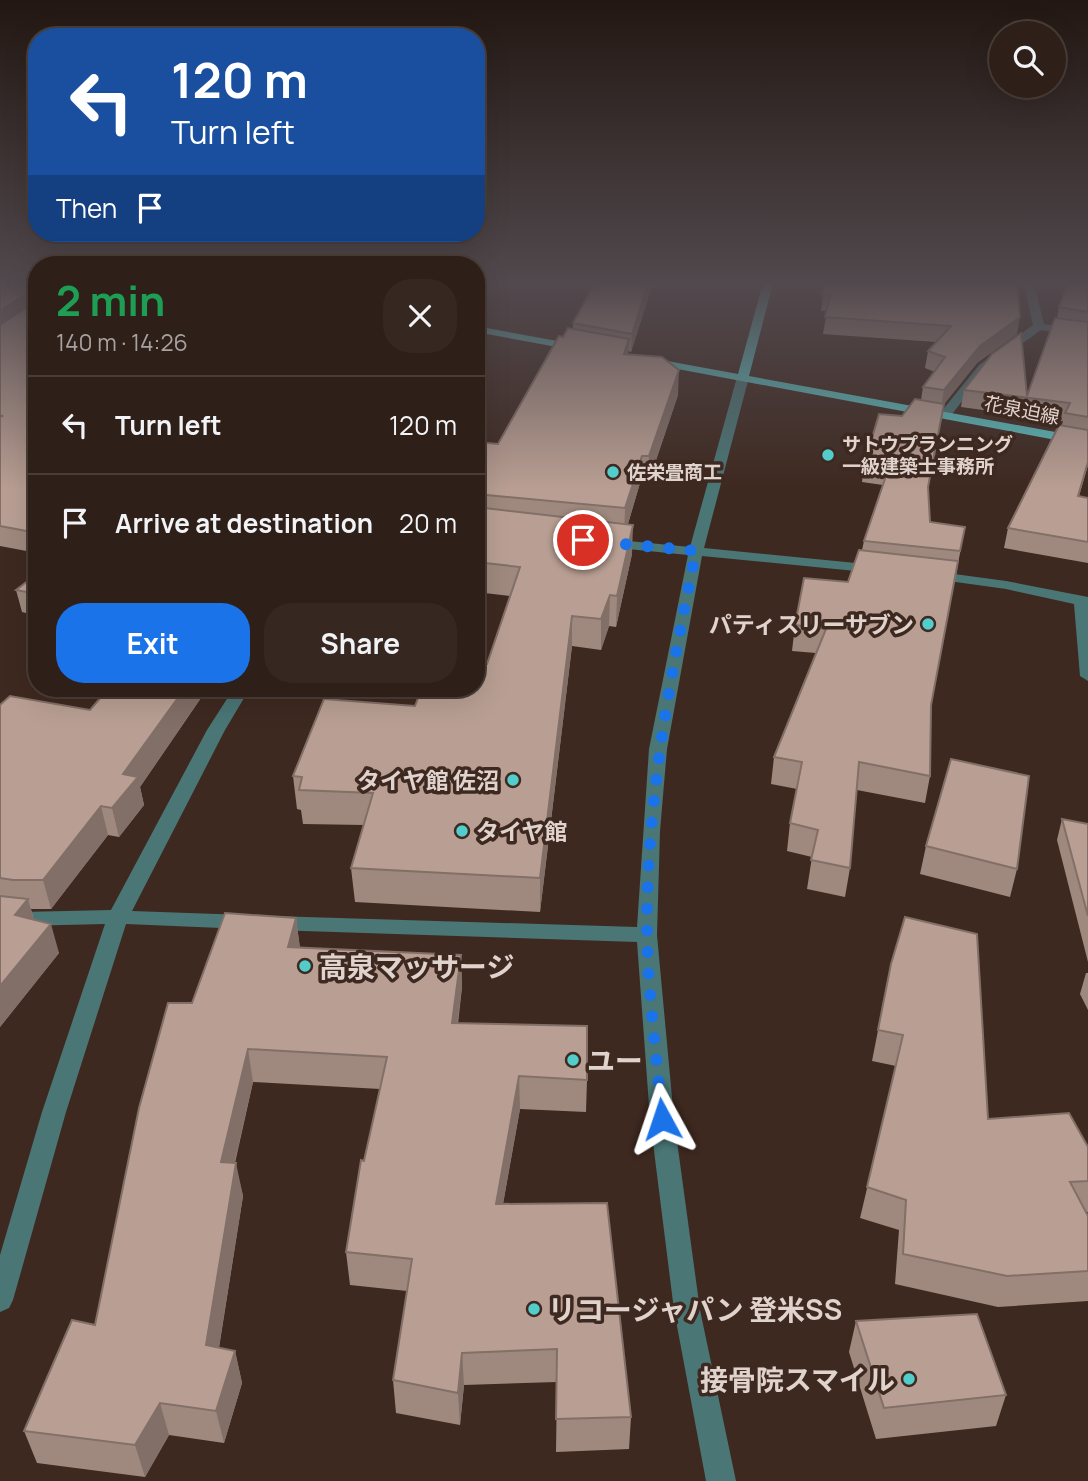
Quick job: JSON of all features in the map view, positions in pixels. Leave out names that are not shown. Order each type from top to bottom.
[{"type":"main road","points":[[743,377],[750,352]]},
{"type":"main road","name":"花泉迫線","points":[[644,359],[1088,442]]},
{"type":"street","points":[[945,415],[983,367],[1003,352]]},
{"type":"street","points":[[721,1481],[687,1310],[662,1119],[647,935],[651,831],[658,749],[696,551],[743,377]]},
{"type":"street","points":[[596,541],[886,570]]},
{"type":"street","points":[[914,573],[1006,585],[1084,601],[1088,676]]},
{"type":"street","points":[[0,1300],[54,1112],[118,917],[216,730],[236,697]]},
{"type":"street","points":[[0,915],[21,919],[118,917],[647,935]]},
{"type":"building","points":[[0,352],[28,352],[28,531],[0,526]]},
{"type":"building","points":[[550,352],[625,352],[662,357],[679,370],[649,456],[642,456],[625,508],[485,495],[485,443],[498,444]]},
{"type":"building","points":[[931,352],[975,352],[944,390],[923,387],[945,357]]},
{"type":"building","points":[[995,352],[1023,352],[1027,396],[1043,352],[1088,352],[1088,417],[1065,413],[1070,403],[964,390]]},
{"type":"building","points":[[915,399],[944,404],[928,487],[930,522],[965,527],[960,551],[864,541],[889,467],[864,465],[879,414],[902,416]]},
{"type":"building","points":[[1059,425],[1088,430],[1088,462],[1078,496],[1088,498],[1088,542],[1008,528]]},
{"type":"building","points":[[485,508],[633,525],[617,596],[610,595],[601,619],[572,616],[540,878],[351,868],[373,793],[299,790],[302,777],[293,776],[324,699],[415,706],[418,697],[485,697],[485,664],[520,567],[485,563]]},
{"type":"building","points":[[859,550],[958,561],[931,705],[930,776],[859,762],[850,868],[811,860],[818,830],[790,823],[802,762],[774,757],[826,629],[795,625],[804,578],[848,582]]},
{"type":"building","points":[[28,581],[28,592],[16,590]]},
{"type":"building","points":[[10,696],[90,710],[101,697],[179,697],[123,774],[138,777],[112,808],[101,806],[43,880],[0,878],[0,705]]},
{"type":"building","points":[[951,759],[1029,776],[1017,869],[926,846]]},
{"type":"building","points":[[1062,819],[1088,824],[1088,916]]},
{"type":"building","points":[[0,896],[28,899],[15,915],[51,924],[0,986]]},
{"type":"building","points":[[225,913],[296,918],[288,947],[461,955],[452,1023],[587,1026],[587,1080],[519,1076],[496,1204],[607,1203],[631,1417],[556,1419],[557,1349],[462,1353],[458,1393],[393,1380],[412,1259],[346,1252],[361,1160],[364,1161],[387,1057],[248,1049],[221,1162],[236,1163],[206,1345],[235,1351],[216,1411],[160,1403],[135,1445],[24,1431],[72,1320],[95,1325],[139,1108],[168,1003],[192,1003]]},
{"type":"building","points":[[905,917],[977,934],[988,1119],[1069,1113],[1088,1147],[1088,1181],[1070,1182],[1088,1216],[1088,1271],[1007,1276],[903,1254],[906,1200],[867,1187],[903,1035],[878,1030],[891,964]]},
{"type":"building","points":[[977,1314],[1006,1395],[884,1408],[856,1321]]},
{"type":"place","name":"サトウプランニング 一級建築士事務所","points":[[828,455]]},
{"type":"place","name":"佐栄畳商工","points":[[613,472]]},
{"type":"place","name":"パティスリーサブン","points":[[928,624]]},
{"type":"place","name":"タイヤ館 佐沼","points":[[513,780]]},
{"type":"place","name":"タイヤ館","points":[[462,831]]},
{"type":"place","name":"高泉マッサージ","points":[[305,966]]},
{"type":"place","name":"ユー","points":[[573,1060]]},
{"type":"place","name":"リコージャパン 登米SS","points":[[534,1309]]},
{"type":"place","name":"接骨院スマイル","points":[[909,1379]]},
{"type":"route","points":[[583,540],[696,551],[658,749],[651,831],[647,935],[662,1119]]}]
